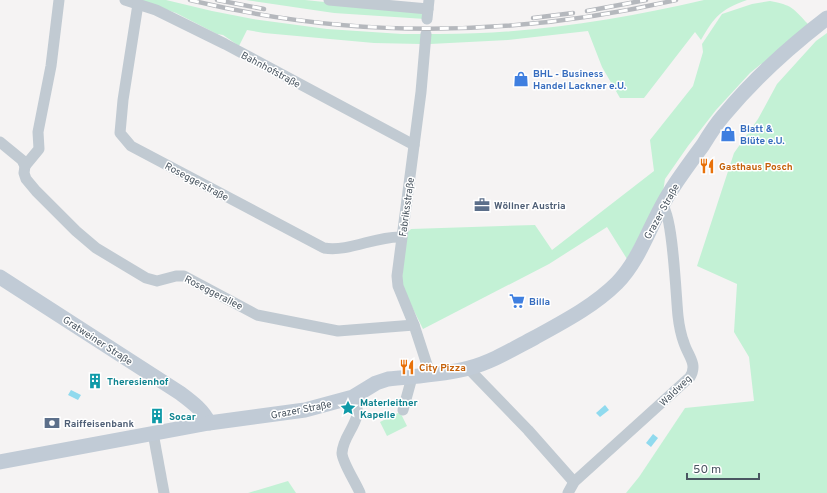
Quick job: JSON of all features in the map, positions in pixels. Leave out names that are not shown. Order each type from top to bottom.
[{"type":"main road","name":"Grazer Straße","points":[[0,462],[209,423],[299,411],[323,406],[353,397],[388,379],[468,368],[489,361],[528,342],[579,313],[618,282],[632,265],[662,205],[676,182],[722,116],[763,73],[827,18]]},
{"type":"main road","name":"Gratweiner Straße","points":[[0,277],[180,393],[199,408],[209,423]]},
{"type":"street","points":[[25,166],[39,149],[38,132],[50,66],[59,0]]},
{"type":"street","name":"Bahnhofstraße","points":[[125,0],[156,10],[225,44],[414,145]]},
{"type":"street","points":[[328,0],[378,2],[428,9]]},
{"type":"street","name":"Roseggerstraße","points":[[138,4],[123,100],[120,133],[131,146],[324,248],[335,250],[391,236],[401,237]]},
{"type":"street","name":"Fabriksstraße","points":[[426,34],[421,92],[397,276],[398,286],[414,325],[430,374]]},
{"type":"street","name":"Roseggerallee","points":[[0,142],[22,160],[25,166],[24,173],[26,179],[76,231],[96,248],[146,278],[157,282],[176,276],[184,276],[257,315],[338,331],[414,325]]},
{"type":"street","name":"Waldweg","points":[[568,493],[574,482],[690,377],[694,371],[693,363],[683,342],[678,316],[676,280],[669,227],[665,208],[662,205]]},
{"type":"street","points":[[468,368],[528,430],[574,482]]},
{"type":"street","points":[[403,410],[411,376]]},
{"type":"street","points":[[353,397],[358,409],[358,414],[344,443],[342,454],[360,493]]},
{"type":"street","points":[[153,433],[164,493]]},
{"type":"green space","points":[[138,0],[166,0],[253,19],[327,29],[424,34],[421,44],[374,43],[264,33],[247,30],[239,46],[223,35],[217,34],[176,13]]},
{"type":"green space","points":[[246,0],[305,0],[422,12],[425,19],[334,13]]},
{"type":"green space","points":[[704,0],[747,0],[730,7],[719,15],[710,25],[701,40],[695,32],[644,98],[620,98],[602,67],[588,31],[508,40],[430,44],[430,34],[499,32],[568,25],[670,8]]},
{"type":"green space","points":[[770,1],[792,8],[808,24],[768,62],[761,64],[750,73],[716,110],[688,146],[665,179],[663,192],[627,259],[607,227],[549,264],[423,329],[401,285],[407,233],[411,229],[535,225],[552,250],[654,171],[650,140],[693,86],[703,52],[702,44],[722,14],[752,4]]},
{"type":"green space","points":[[827,33],[827,493],[626,493],[639,477],[685,408],[754,401],[749,357],[734,332],[737,284],[697,266],[734,153],[758,119],[777,84],[816,41]]},
{"type":"green space","points":[[400,412],[407,426],[387,436],[380,422]]},
{"type":"green space","points":[[288,481],[296,493],[248,493]]},
{"type":"water","points":[[71,390],[81,395],[78,400],[68,395]]},
{"type":"water","points":[[605,405],[609,410],[600,417],[596,413]]},
{"type":"water","points":[[653,434],[658,438],[651,447],[646,443]]},
{"type":"railway","points":[[190,0],[250,13],[311,22],[372,27],[433,28],[494,27],[555,21],[615,12],[676,0]]},
{"type":"railway","points":[[217,0],[264,9]]},
{"type":"railway","points":[[587,11],[646,0]]},
{"type":"railway","points":[[533,18],[573,13]]},
{"type":"place","name":"BHL - Business Handel Lackner e.U.","points":[[521,79]]},
{"type":"place","name":"Blatt & Blüte e.U.","points":[[728,134]]},
{"type":"place","name":"Gasthaus Posch","points":[[707,166]]},
{"type":"place","name":"Wöllner Austria","points":[[482,205]]},
{"type":"place","name":"Billa","points":[[517,301]]},
{"type":"place","name":"City Pizza","points":[[407,367]]},
{"type":"place","name":"Theresienhof","points":[[95,381]]},
{"type":"place","name":"Materleitner Kapelle","points":[[348,408]]},
{"type":"place","name":"Socar","points":[[157,416]]},
{"type":"place","name":"Raiffeisenbank","points":[[52,423]]}]
